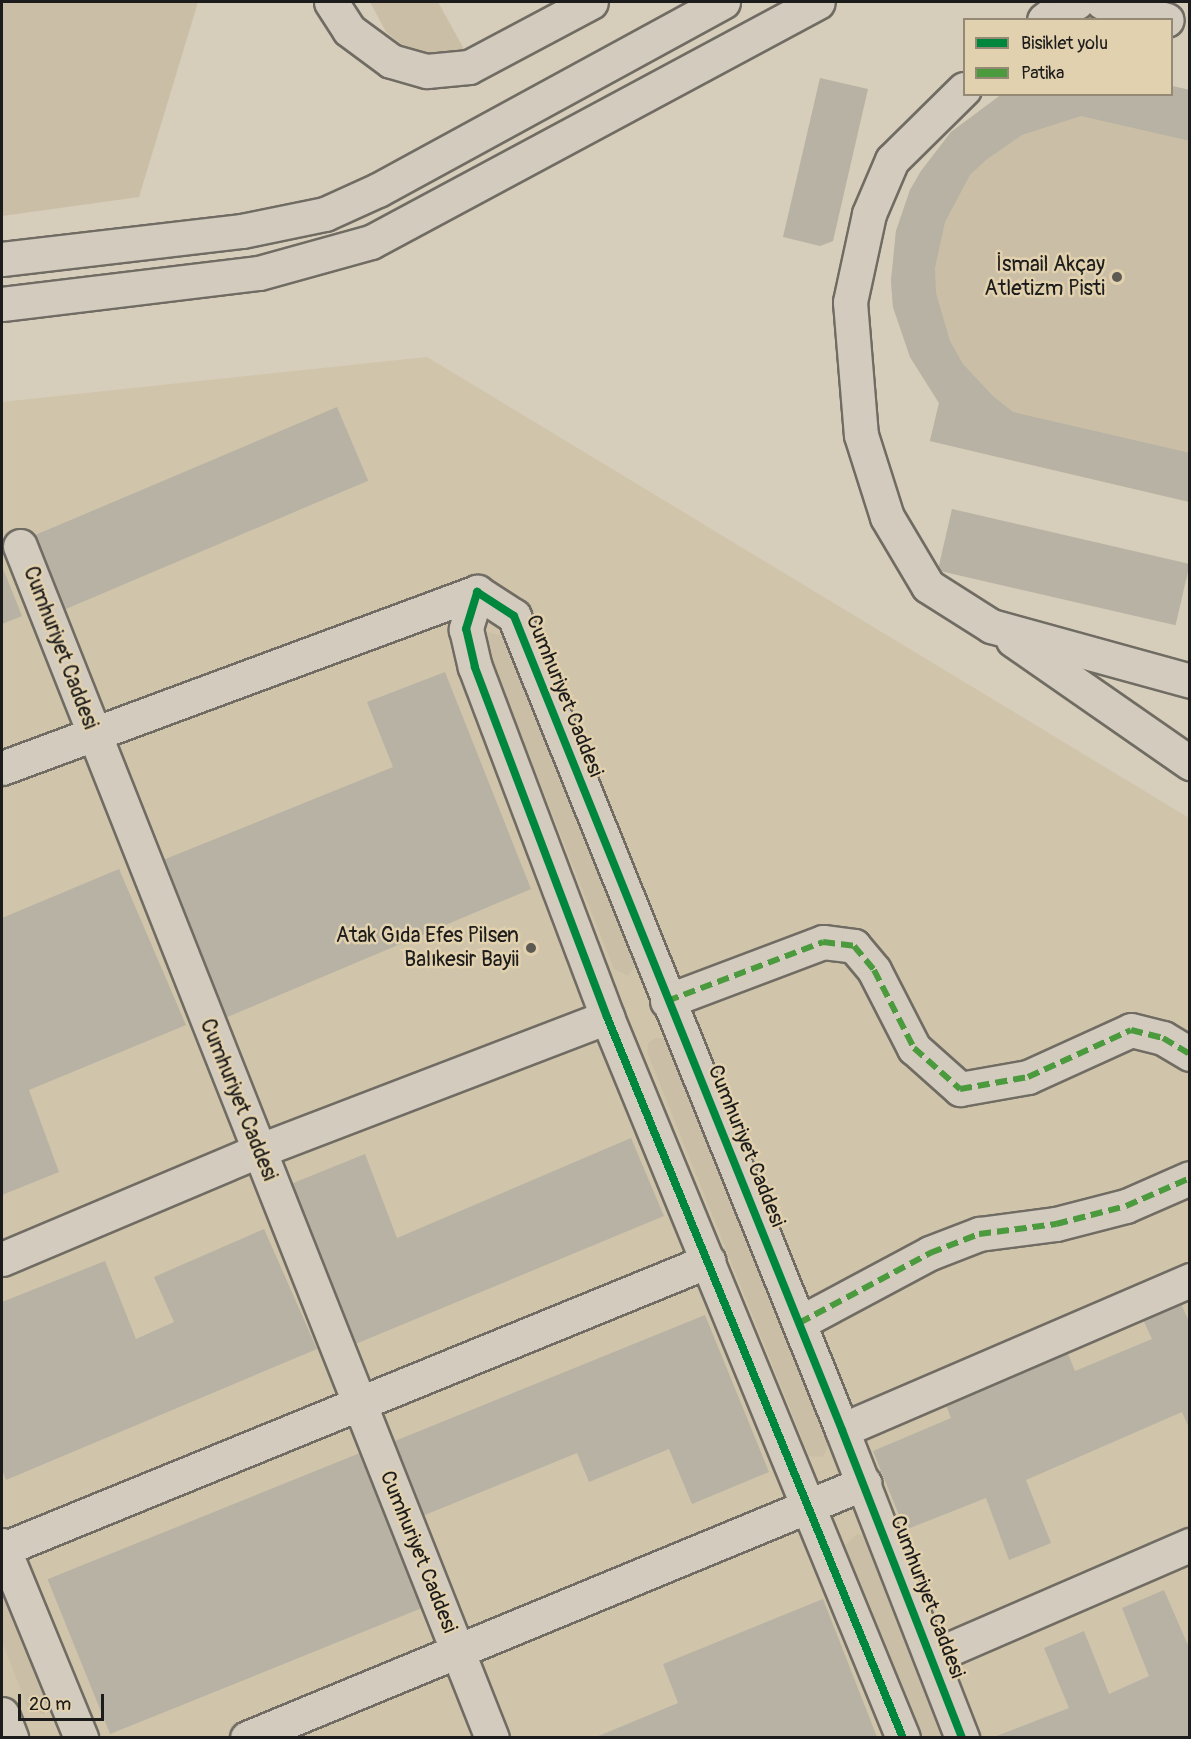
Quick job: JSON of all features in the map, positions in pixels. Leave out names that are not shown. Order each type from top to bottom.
[{"type":"street","points":[[331,2],[349,30],[390,61],[427,71],[469,67],[591,2]]},
{"type":"street","points":[[2,259],[242,231],[325,214],[378,190],[723,2]]},
{"type":"street","points":[[2,304],[259,273],[371,242],[818,2]]},
{"type":"street","points":[[1046,18],[1065,3],[1077,2]]},
{"type":"street","points":[[1102,2],[1160,18]]},
{"type":"street","points":[[1173,21],[1190,26]]},
{"type":"street","points":[[963,90],[892,160],[869,214],[850,302],[861,435],[886,517],[928,586],[991,626],[1190,762]]},
{"type":"street","name":"Cumhuriyet Caddesi","points":[[20,546],[492,1737]]},
{"type":"street","points":[[2,768],[477,592]]},
{"type":"street","points":[[477,592],[466,629],[475,667],[607,1017],[903,1737]]},
{"type":"street","name":"Cumhuriyet Caddesi","points":[[477,592],[514,616],[667,1001],[864,1483],[962,1737]]},
{"type":"street","points":[[991,626],[1190,681]]},
{"type":"street","points":[[667,1001],[823,942],[854,946],[874,970],[915,1048],[960,1089],[1028,1077],[1131,1030],[1163,1038],[1190,1054]]},
{"type":"street","points":[[2,1259],[258,1151],[607,1017]]},
{"type":"street","points":[[799,1323],[930,1253],[979,1234],[1056,1224],[1126,1206],[1190,1178]]},
{"type":"street","points":[[81,1737],[2,1547],[708,1261]]},
{"type":"street","points":[[842,1430],[1190,1280]]},
{"type":"street","name":"Cumhuriyet Caddesi","points":[[247,1737],[458,1653],[864,1483]]},
{"type":"street","name":"Cumhuriyet Caddesi","points":[[931,1657],[1190,1545]]},
{"type":"street","points":[[2,1714],[11,1737]]},
{"type":"shaded area","points":[[2,2],[198,2],[139,197],[2,216]]},
{"type":"shaded area","points":[[370,2],[438,2],[464,49],[431,56],[410,51],[386,32]]},
{"type":"shaded area","points":[[1173,86],[1189,90],[1189,502],[930,441],[939,403],[910,357],[893,307],[891,281],[896,231],[910,190],[921,171],[951,132],[1000,96],[1173,96]]},
{"type":"shaded area","points":[[427,357],[1189,818],[1189,1737],[2,1737],[2,402]]},
{"type":"shaded area","points":[[488,632],[504,636],[636,964],[628,976],[614,969],[486,647]]},
{"type":"shaded area","points":[[656,1038],[666,1038],[829,1445],[823,1457],[809,1456],[647,1052],[649,1042]]},
{"type":"shaded area","points":[[857,1534],[867,1535],[948,1737],[920,1737],[845,1546]]},
{"type":"shaded area","points":[[2,1578],[52,1700],[45,1715],[28,1708],[2,1642]]},
{"type":"building","points":[[820,78],[868,89],[833,241],[820,246],[783,237]]},
{"type":"building","points":[[1173,86],[1190,90],[1190,141],[1081,116],[1022,135],[986,160],[970,175],[945,222],[935,268],[936,293],[950,341],[963,364],[993,396],[1013,412],[1190,453],[1190,502],[930,441],[939,403],[910,357],[893,307],[891,281],[896,231],[910,190],[921,171],[951,132],[999,96],[1173,96]]},
{"type":"building","points":[[337,407],[368,481],[62,611],[30,537]]},
{"type":"building","points":[[952,509],[1190,564],[1176,625],[938,570]]},
{"type":"building","points":[[2,566],[22,616],[2,624]]},
{"type":"building","points":[[445,672],[531,889],[225,1018],[158,862],[393,767],[367,702]]},
{"type":"building","points":[[119,869],[186,1025],[29,1090],[59,1172],[2,1195],[2,918]]},
{"type":"building","points":[[631,1138],[664,1216],[353,1345],[286,1186],[365,1154],[397,1238]]},
{"type":"building","points":[[264,1229],[317,1349],[6,1480],[2,1469],[2,1302],[105,1261],[136,1339],[174,1322],[154,1277]]},
{"type":"building","points":[[1179,1299],[1190,1324],[1190,1430],[1182,1412],[1026,1480],[1051,1543],[1009,1560],[986,1498],[905,1530],[873,1451],[951,1418],[944,1400],[1066,1349],[1075,1371],[1152,1339],[1141,1315]]},
{"type":"building","points":[[705,1315],[769,1472],[692,1504],[669,1449],[589,1482],[577,1453],[420,1517],[390,1443]]},
{"type":"building","points":[[360,1453],[423,1608],[110,1734],[48,1579]]},
{"type":"building","points":[[1164,1590],[1190,1650],[1190,1737],[994,1737],[1069,1708],[1044,1648],[1084,1631],[1109,1694],[1149,1676],[1122,1608]]},
{"type":"building","points":[[823,1599],[877,1737],[596,1737],[678,1703],[663,1664]]},
{"type":"marked path","points":[[667,1001],[823,942],[854,946],[874,970],[914,1048],[960,1089],[1028,1077],[1131,1030],[1163,1038],[1190,1054]]},
{"type":"marked path","points":[[799,1323],[930,1253],[979,1234],[1056,1224],[1126,1206],[1190,1178]]},
{"type":"cycle path","points":[[903,1738],[607,1017],[475,667],[466,629],[477,592],[514,616],[842,1430],[962,1738]]},
{"type":"place","name":"İsmail Akçay Atletizm Pisti","points":[[1117,277]]},
{"type":"place","name":"Atak Gıda Efes Pilsen Balıkesir Bayii","points":[[531,948]]}]
